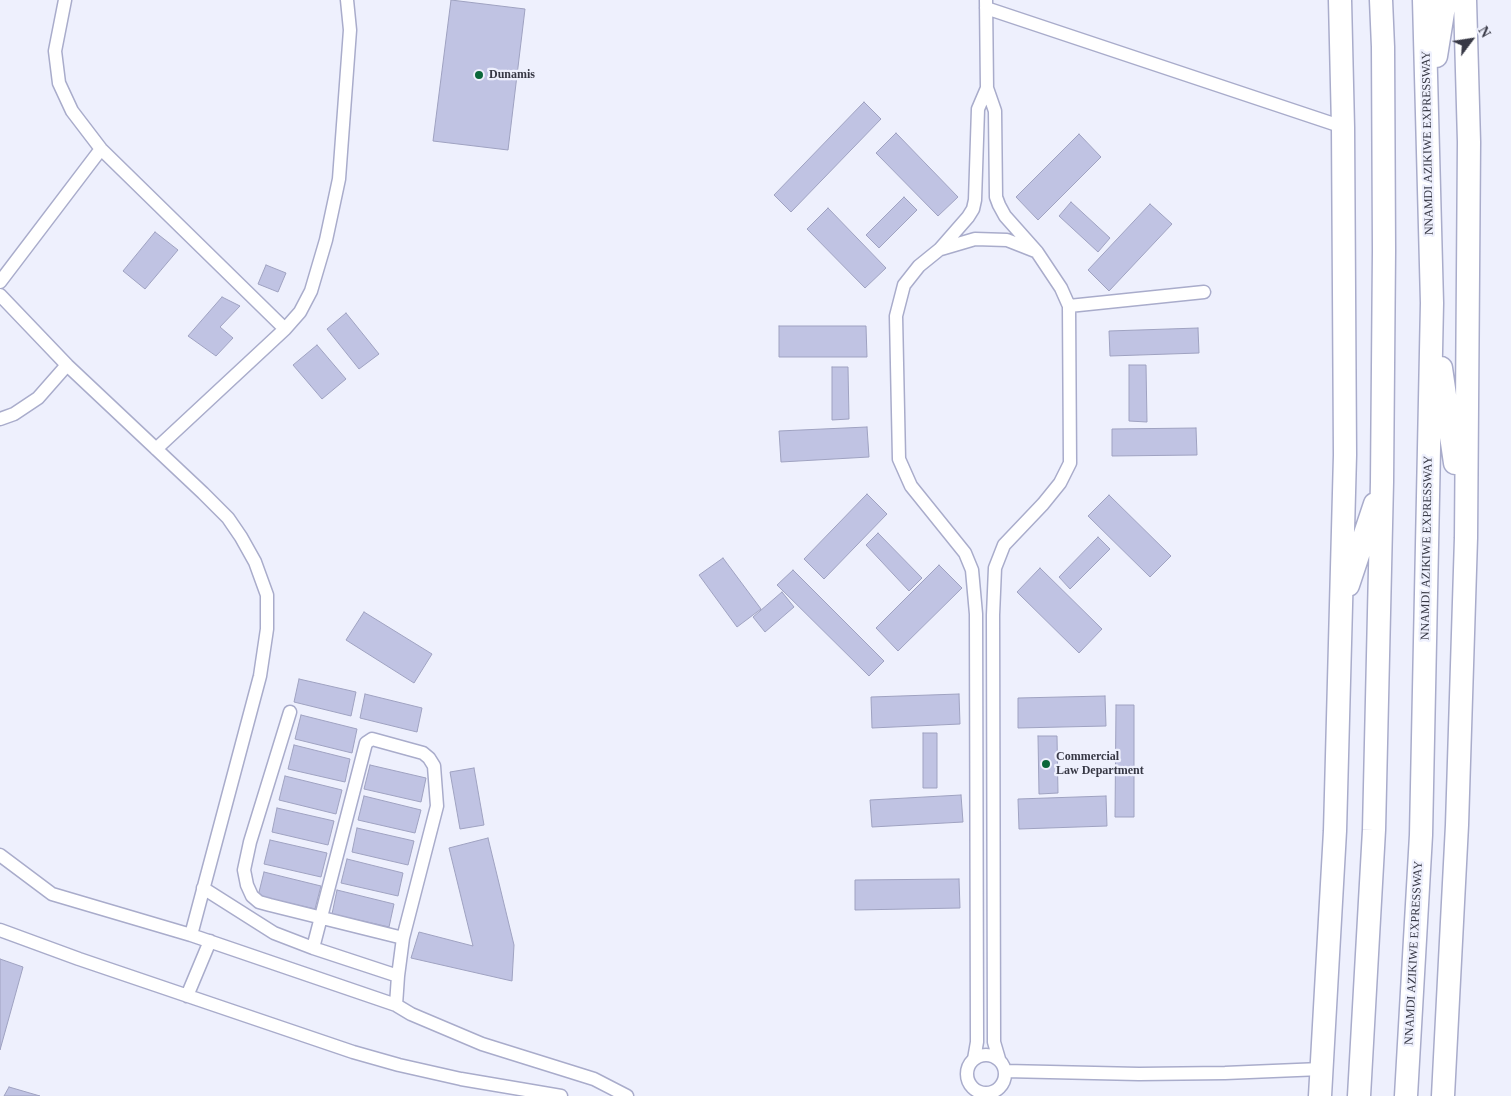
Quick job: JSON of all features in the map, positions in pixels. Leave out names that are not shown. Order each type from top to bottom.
[{"type":"highway","points":[[1320,1096],[1335,832],[1345,455],[1344,127],[1340,0]]},
{"type":"highway","points":[[1371,0],[1383,47]]},
{"type":"highway","points":[[1359,1096],[1374,830],[1382,482],[1384,251],[1381,0]]},
{"type":"highway","name":"NNAMDI AZIKIWE EXPRESSWAY","points":[[1406,1096],[1420,835],[1432,304],[1424,0]]},
{"type":"highway","points":[[1428,106],[1445,0]]},
{"type":"highway","points":[[1442,1096],[1457,825],[1466,538],[1470,142],[1465,0]]},
{"type":"highway","points":[[1432,304],[1466,538]]},
{"type":"highway","points":[[1340,610],[1382,482]]},
{"type":"street","points":[[66,0],[55,51],[59,83],[72,111],[101,149],[285,329]]},
{"type":"street","points":[[156,449],[285,329],[300,312],[311,291],[326,240],[339,179],[350,30],[348,0]]},
{"type":"street","points":[[987,88],[978,110],[975,200],[973,209],[940,249],[919,266],[904,285],[896,316],[899,459],[911,486],[965,552],[972,570],[976,614],[977,1042],[974,1059],[968,1070],[974,1092],[998,1092],[1005,1077],[1005,1071],[994,1042],[995,568],[1004,545],[1060,483],[1070,463],[1069,306],[1061,288],[1037,252],[1005,216],[996,197],[995,111],[987,88],[986,4],[1344,127]]},
{"type":"street","points":[[0,282],[101,149]]},
{"type":"street","points":[[940,249],[975,239],[1007,240],[1037,252]]},
{"type":"street","points":[[1069,306],[1204,292]]},
{"type":"street","points":[[0,295],[67,365],[228,518],[255,562],[267,595],[267,629],[260,676],[191,935]]},
{"type":"street","points":[[0,419],[14,414],[38,398],[67,365]]},
{"type":"street","points":[[290,712],[250,842],[244,870],[247,885],[252,896],[259,902],[403,938]]},
{"type":"street","points":[[313,948],[364,746],[372,739],[423,753],[434,766],[436,806],[403,938],[396,1005]]},
{"type":"street","points":[[0,855],[52,894],[210,941],[396,1005],[411,1014],[482,1044],[594,1079],[627,1096]]},
{"type":"street","points":[[203,888],[274,933],[398,976]]},
{"type":"street","points":[[0,930],[79,959],[353,1052],[399,1065],[462,1079],[561,1096]]},
{"type":"street","points":[[188,996],[210,941]]},
{"type":"street","points":[[977,1042],[994,1042]]},
{"type":"street","points":[[974,1059],[980,1055],[999,1059]]},
{"type":"street","points":[[1005,1071],[1139,1074],[1321,1069]]},
{"type":"building","name":"Dunamis","points":[[451,0],[525,9],[508,150],[433,141]]},
{"type":"building","points":[[864,102],[881,119],[791,212],[774,195]]},
{"type":"building","points":[[896,133],[958,197],[938,216],[876,153]]},
{"type":"building","points":[[1079,134],[1101,157],[1038,220],[1016,197]]},
{"type":"building","points":[[904,197],[917,210],[879,248],[866,235]]},
{"type":"building","points":[[1071,202],[1110,238],[1098,252],[1059,216]]},
{"type":"building","points":[[1150,204],[1172,224],[1109,291],[1088,270]]},
{"type":"building","points":[[828,208],[886,268],[865,288],[807,229]]},
{"type":"building","points":[[155,232],[178,250],[145,289],[123,271]]},
{"type":"building","points":[[266,265],[286,273],[278,292],[258,284]]},
{"type":"building","points":[[222,297],[240,306],[220,327],[233,338],[216,356],[188,336]]},
{"type":"building","points":[[346,313],[379,354],[359,369],[327,329]]},
{"type":"building","points":[[779,326],[866,326],[867,357],[779,357]]},
{"type":"building","points":[[1198,328],[1199,353],[1110,356],[1109,331]]},
{"type":"building","points":[[317,345],[346,379],[322,399],[293,365]]},
{"type":"building","points":[[1129,365],[1146,365],[1147,422],[1129,421]]},
{"type":"building","points":[[832,367],[848,367],[849,419],[832,420]]},
{"type":"building","points":[[867,427],[869,457],[781,462],[779,431]]},
{"type":"building","points":[[1196,428],[1197,455],[1112,456],[1112,429]]},
{"type":"building","points":[[867,494],[887,514],[824,579],[804,559]]},
{"type":"building","points":[[1109,495],[1171,556],[1150,577],[1088,516]]},
{"type":"building","points":[[878,533],[922,578],[909,591],[866,545]]},
{"type":"building","points":[[1098,537],[1110,549],[1070,589],[1059,577]]},
{"type":"building","points":[[723,558],[761,609],[737,627],[699,575]]},
{"type":"building","points":[[939,565],[962,588],[898,651],[876,628]]},
{"type":"building","points":[[1040,568],[1102,629],[1079,653],[1017,592]]},
{"type":"building","points":[[793,570],[884,661],[869,676],[777,585]]},
{"type":"building","points":[[782,592],[794,607],[765,632],[753,617]]},
{"type":"building","points":[[364,612],[432,654],[414,683],[346,640]]},
{"type":"building","points":[[299,679],[356,692],[351,716],[294,702]]},
{"type":"building","points":[[365,694],[422,708],[417,732],[360,718]]},
{"type":"building","points":[[959,694],[960,724],[872,728],[871,697]]},
{"type":"building","points":[[1105,696],[1106,726],[1018,728],[1018,698]]},
{"type":"building","points":[[1116,705],[1134,705],[1134,817],[1115,817]]},
{"type":"building","points":[[301,715],[357,729],[352,753],[295,739]]},
{"type":"building","points":[[923,733],[937,733],[937,788],[923,788]]},
{"type":"building","points":[[1038,736],[1057,736],[1058,793],[1039,794]]},
{"type":"building","points":[[294,745],[350,759],[345,782],[288,769]]},
{"type":"building","points":[[370,765],[426,778],[421,802],[364,789]]},
{"type":"building","points":[[474,768],[484,825],[460,829],[450,772]]},
{"type":"building","points":[[285,776],[342,790],[336,814],[279,800]]},
{"type":"building","points":[[961,795],[963,822],[872,827],[870,800]]},
{"type":"building","points":[[364,796],[421,810],[415,833],[358,820]]},
{"type":"building","points":[[1106,796],[1107,826],[1019,829],[1018,799]]},
{"type":"building","points":[[277,808],[334,821],[328,845],[272,832]]},
{"type":"building","points":[[357,828],[414,841],[408,865],[352,852]]},
{"type":"building","points":[[488,838],[514,945],[512,981],[411,958],[419,932],[473,946],[449,848]]},
{"type":"building","points":[[270,840],[327,853],[321,877],[264,864]]},
{"type":"building","points":[[347,859],[403,873],[398,896],[341,883]]},
{"type":"building","points":[[264,872],[321,886],[315,909],[258,896]]},
{"type":"building","points":[[959,879],[960,908],[855,910],[855,880]]},
{"type":"building","points":[[337,890],[394,904],[389,927],[332,914]]},
{"type":"building","points":[[0,959],[23,967],[0,1050]]},
{"type":"building","points":[[9,1087],[40,1096],[4,1096]]},
{"type":"place","name":"Dunamis","points":[[479,75]]},
{"type":"place","name":"Commercial Law Department","points":[[1046,764]]}]
